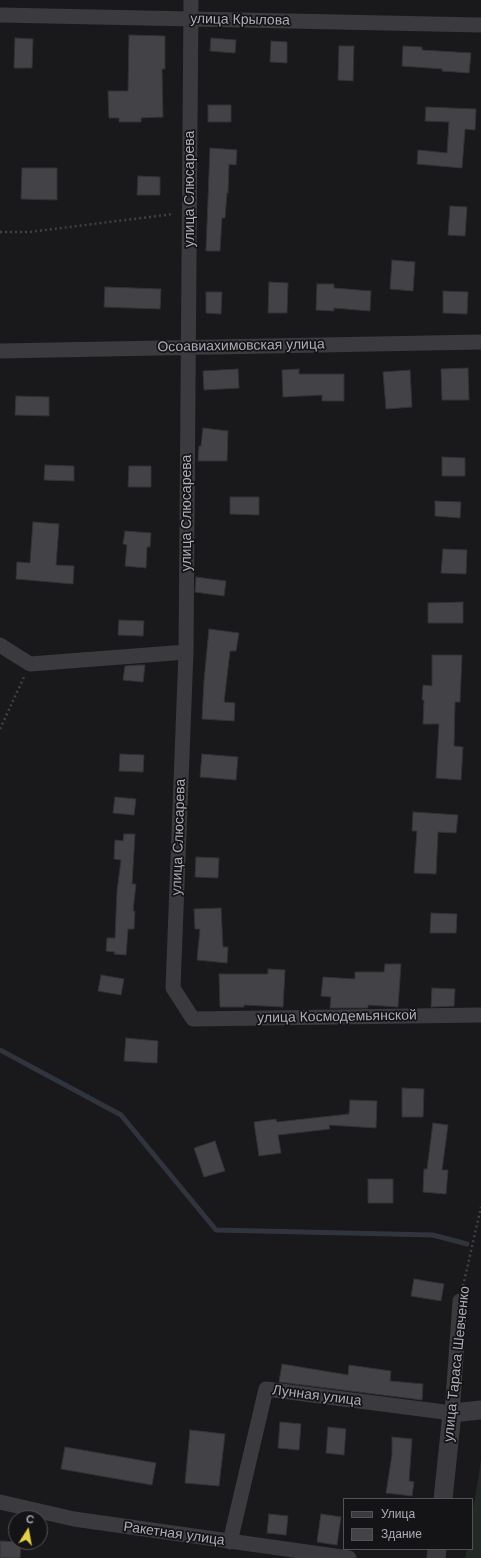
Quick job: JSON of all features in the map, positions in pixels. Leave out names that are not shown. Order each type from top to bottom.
[{"type":"street","name":"улица Слюсарева","points":[[191,0],[186,652],[172,988],[193,1019]]},
{"type":"street","name":"улица Крылова","points":[[0,15],[481,25]]},
{"type":"street","name":"Осоавиахимовская улица","points":[[0,351],[481,342]]},
{"type":"street","points":[[0,645],[30,664],[186,652]]},
{"type":"street","name":"улица Космодемьянской","points":[[193,1019],[481,1016]]},
{"type":"street","name":"улица Тараса Шевченко","points":[[443,1498],[452,1413],[460,1301]]},
{"type":"street","name":"Лунная улица","points":[[230,1542],[266,1389],[452,1413]]},
{"type":"street","points":[[452,1413],[481,1410]]},
{"type":"street","name":"Ракетная улица","points":[[0,1502],[74,1519],[350,1558]]},
{"type":"path","points":[[0,232],[30,232],[190,212]]},
{"type":"path","points":[[0,729],[30,664]]},
{"type":"path","name":"улица Тараса Шевченко","points":[[460,1301],[481,1207]]},
{"type":"shaded area","points":[[481,1460],[481,1558],[465,1558],[467,1550],[473,1550],[473,1510]]},
{"type":"building","points":[[129,35],[165,36],[165,69],[162,69],[163,117],[141,118],[141,122],[119,122],[119,118],[109,118],[108,91],[128,91]]},
{"type":"building","points":[[15,38],[33,39],[32,68],[14,68]]},
{"type":"building","points":[[211,38],[236,40],[235,53],[210,51]]},
{"type":"building","points":[[271,41],[287,42],[287,63],[270,62]]},
{"type":"building","points":[[339,46],[354,46],[353,81],[338,80]]},
{"type":"building","points":[[403,46],[422,47],[422,50],[471,53],[469,73],[402,66]]},
{"type":"building","points":[[208,105],[231,105],[231,122],[208,122]]},
{"type":"building","points":[[426,107],[476,109],[475,130],[465,129],[462,168],[417,164],[418,150],[447,153],[449,122],[425,121]]},
{"type":"building","points":[[210,148],[237,150],[236,165],[229,164],[228,193],[225,218],[222,218],[220,251],[206,251]]},
{"type":"building","points":[[22,168],[57,168],[57,200],[21,199]]},
{"type":"building","points":[[138,176],[160,177],[160,195],[137,195]]},
{"type":"building","points":[[450,206],[467,207],[465,236],[448,235]]},
{"type":"building","points":[[392,260],[415,262],[413,291],[390,289]]},
{"type":"building","points":[[269,282],[288,283],[287,313],[268,313]]},
{"type":"building","points":[[317,284],[334,284],[334,288],[371,291],[370,311],[334,308],[334,311],[316,310]]},
{"type":"building","points":[[105,287],[161,289],[160,309],[104,307]]},
{"type":"building","points":[[443,291],[468,292],[467,314],[443,313]]},
{"type":"building","points":[[206,292],[222,292],[221,314],[206,313]]},
{"type":"building","points":[[468,368],[469,400],[442,400],[441,369]]},
{"type":"building","points":[[238,369],[239,388],[204,390],[203,371]]},
{"type":"building","points":[[299,369],[299,374],[344,374],[344,401],[322,401],[322,395],[283,397],[282,370]]},
{"type":"building","points":[[410,370],[412,407],[386,409],[383,372]]},
{"type":"building","points":[[16,396],[49,397],[49,416],[15,415]]},
{"type":"building","points":[[203,428],[228,431],[227,461],[198,461],[199,446],[201,446]]},
{"type":"building","points":[[442,457],[465,458],[465,476],[442,476]]},
{"type":"building","points":[[45,465],[74,466],[74,481],[44,480]]},
{"type":"building","points":[[129,466],[151,466],[151,487],[128,487]]},
{"type":"building","points":[[230,497],[259,497],[259,515],[230,514]]},
{"type":"building","points":[[435,501],[461,502],[460,518],[435,516]]},
{"type":"building","points":[[33,522],[59,524],[56,565],[74,566],[73,584],[16,579],[17,562],[30,563]]},
{"type":"building","points":[[125,531],[151,533],[150,547],[147,547],[146,568],[125,566],[127,545],[123,544]]},
{"type":"building","points":[[443,549],[467,550],[466,574],[441,573]]},
{"type":"building","points":[[196,577],[226,581],[224,596],[195,592]]},
{"type":"building","points":[[463,602],[463,623],[428,623],[428,603]]},
{"type":"building","points":[[119,620],[144,621],[143,636],[118,635]]},
{"type":"building","points":[[209,629],[239,633],[236,651],[230,651],[224,702],[235,703],[234,721],[202,719]]},
{"type":"building","points":[[432,655],[462,655],[460,702],[455,702],[454,746],[463,747],[461,780],[436,778],[439,724],[423,724],[423,685],[432,686]]},
{"type":"building","points":[[145,665],[143,682],[123,680],[125,666]]},
{"type":"building","points":[[120,754],[144,755],[143,772],[119,771]]},
{"type":"building","points":[[202,754],[238,757],[236,780],[200,777]]},
{"type":"building","points":[[115,797],[136,799],[134,815],[113,813]]},
{"type":"building","points":[[413,812],[458,815],[456,833],[438,832],[436,874],[414,873],[417,831],[412,831]]},
{"type":"building","points":[[124,834],[135,834],[132,884],[136,884],[133,911],[135,911],[134,929],[128,929],[126,955],[114,954],[115,952],[106,951],[107,938],[115,938],[117,891],[121,860],[114,859],[115,840],[123,841]]},
{"type":"building","points":[[196,857],[219,858],[218,878],[195,877]]},
{"type":"building","points":[[221,908],[223,947],[228,947],[227,963],[197,960],[200,929],[195,929],[194,909]]},
{"type":"building","points":[[431,913],[457,914],[456,933],[430,933]]},
{"type":"building","points":[[385,964],[401,964],[398,1007],[368,1005],[368,1008],[330,1008],[331,997],[321,996],[323,977],[355,979],[355,972],[384,972]]},
{"type":"building","points":[[268,969],[285,970],[283,1007],[244,1005],[244,1007],[220,1007],[219,974],[268,974]]},
{"type":"building","points":[[101,975],[124,979],[121,995],[98,991]]},
{"type":"building","points":[[432,988],[455,989],[454,1006],[431,1007]]},
{"type":"building","points":[[126,1038],[158,1041],[157,1063],[124,1061]]},
{"type":"building","points":[[402,1088],[424,1089],[423,1117],[402,1117]]},
{"type":"building","points":[[350,1100],[377,1101],[376,1128],[329,1125],[330,1129],[278,1135],[281,1153],[259,1156],[254,1122],[276,1119],[277,1122],[349,1114]]},
{"type":"building","points":[[433,1123],[448,1125],[442,1170],[448,1170],[446,1194],[423,1192],[424,1169],[427,1169]]},
{"type":"building","points":[[215,1141],[225,1171],[204,1177],[194,1148]]},
{"type":"building","points":[[368,1179],[393,1179],[393,1203],[368,1203]]},
{"type":"building","points":[[414,1279],[444,1284],[441,1301],[411,1296]]},
{"type":"building","points":[[282,1364],[348,1375],[349,1365],[391,1371],[390,1381],[423,1384],[422,1400],[279,1382]]},
{"type":"building","points":[[280,1422],[301,1424],[299,1450],[278,1448]]},
{"type":"building","points":[[328,1427],[346,1429],[344,1455],[326,1453]]},
{"type":"building","points":[[190,1430],[225,1434],[219,1486],[185,1483]]},
{"type":"building","points":[[392,1437],[412,1439],[409,1481],[414,1482],[412,1496],[386,1493],[392,1455]]},
{"type":"building","points":[[65,1447],[156,1463],[152,1485],[61,1469]]},
{"type":"building","points":[[269,1514],[288,1516],[286,1535],[267,1533]]},
{"type":"building","points":[[321,1514],[341,1517],[337,1545],[317,1542]]},
{"type":"building","points":[[0,1541],[8,1541],[8,1550],[20,1550],[20,1558],[0,1558]]},
{"type":"waterway","points":[[0,1050],[121,1115],[216,1230],[433,1235],[467,1244]]}]
